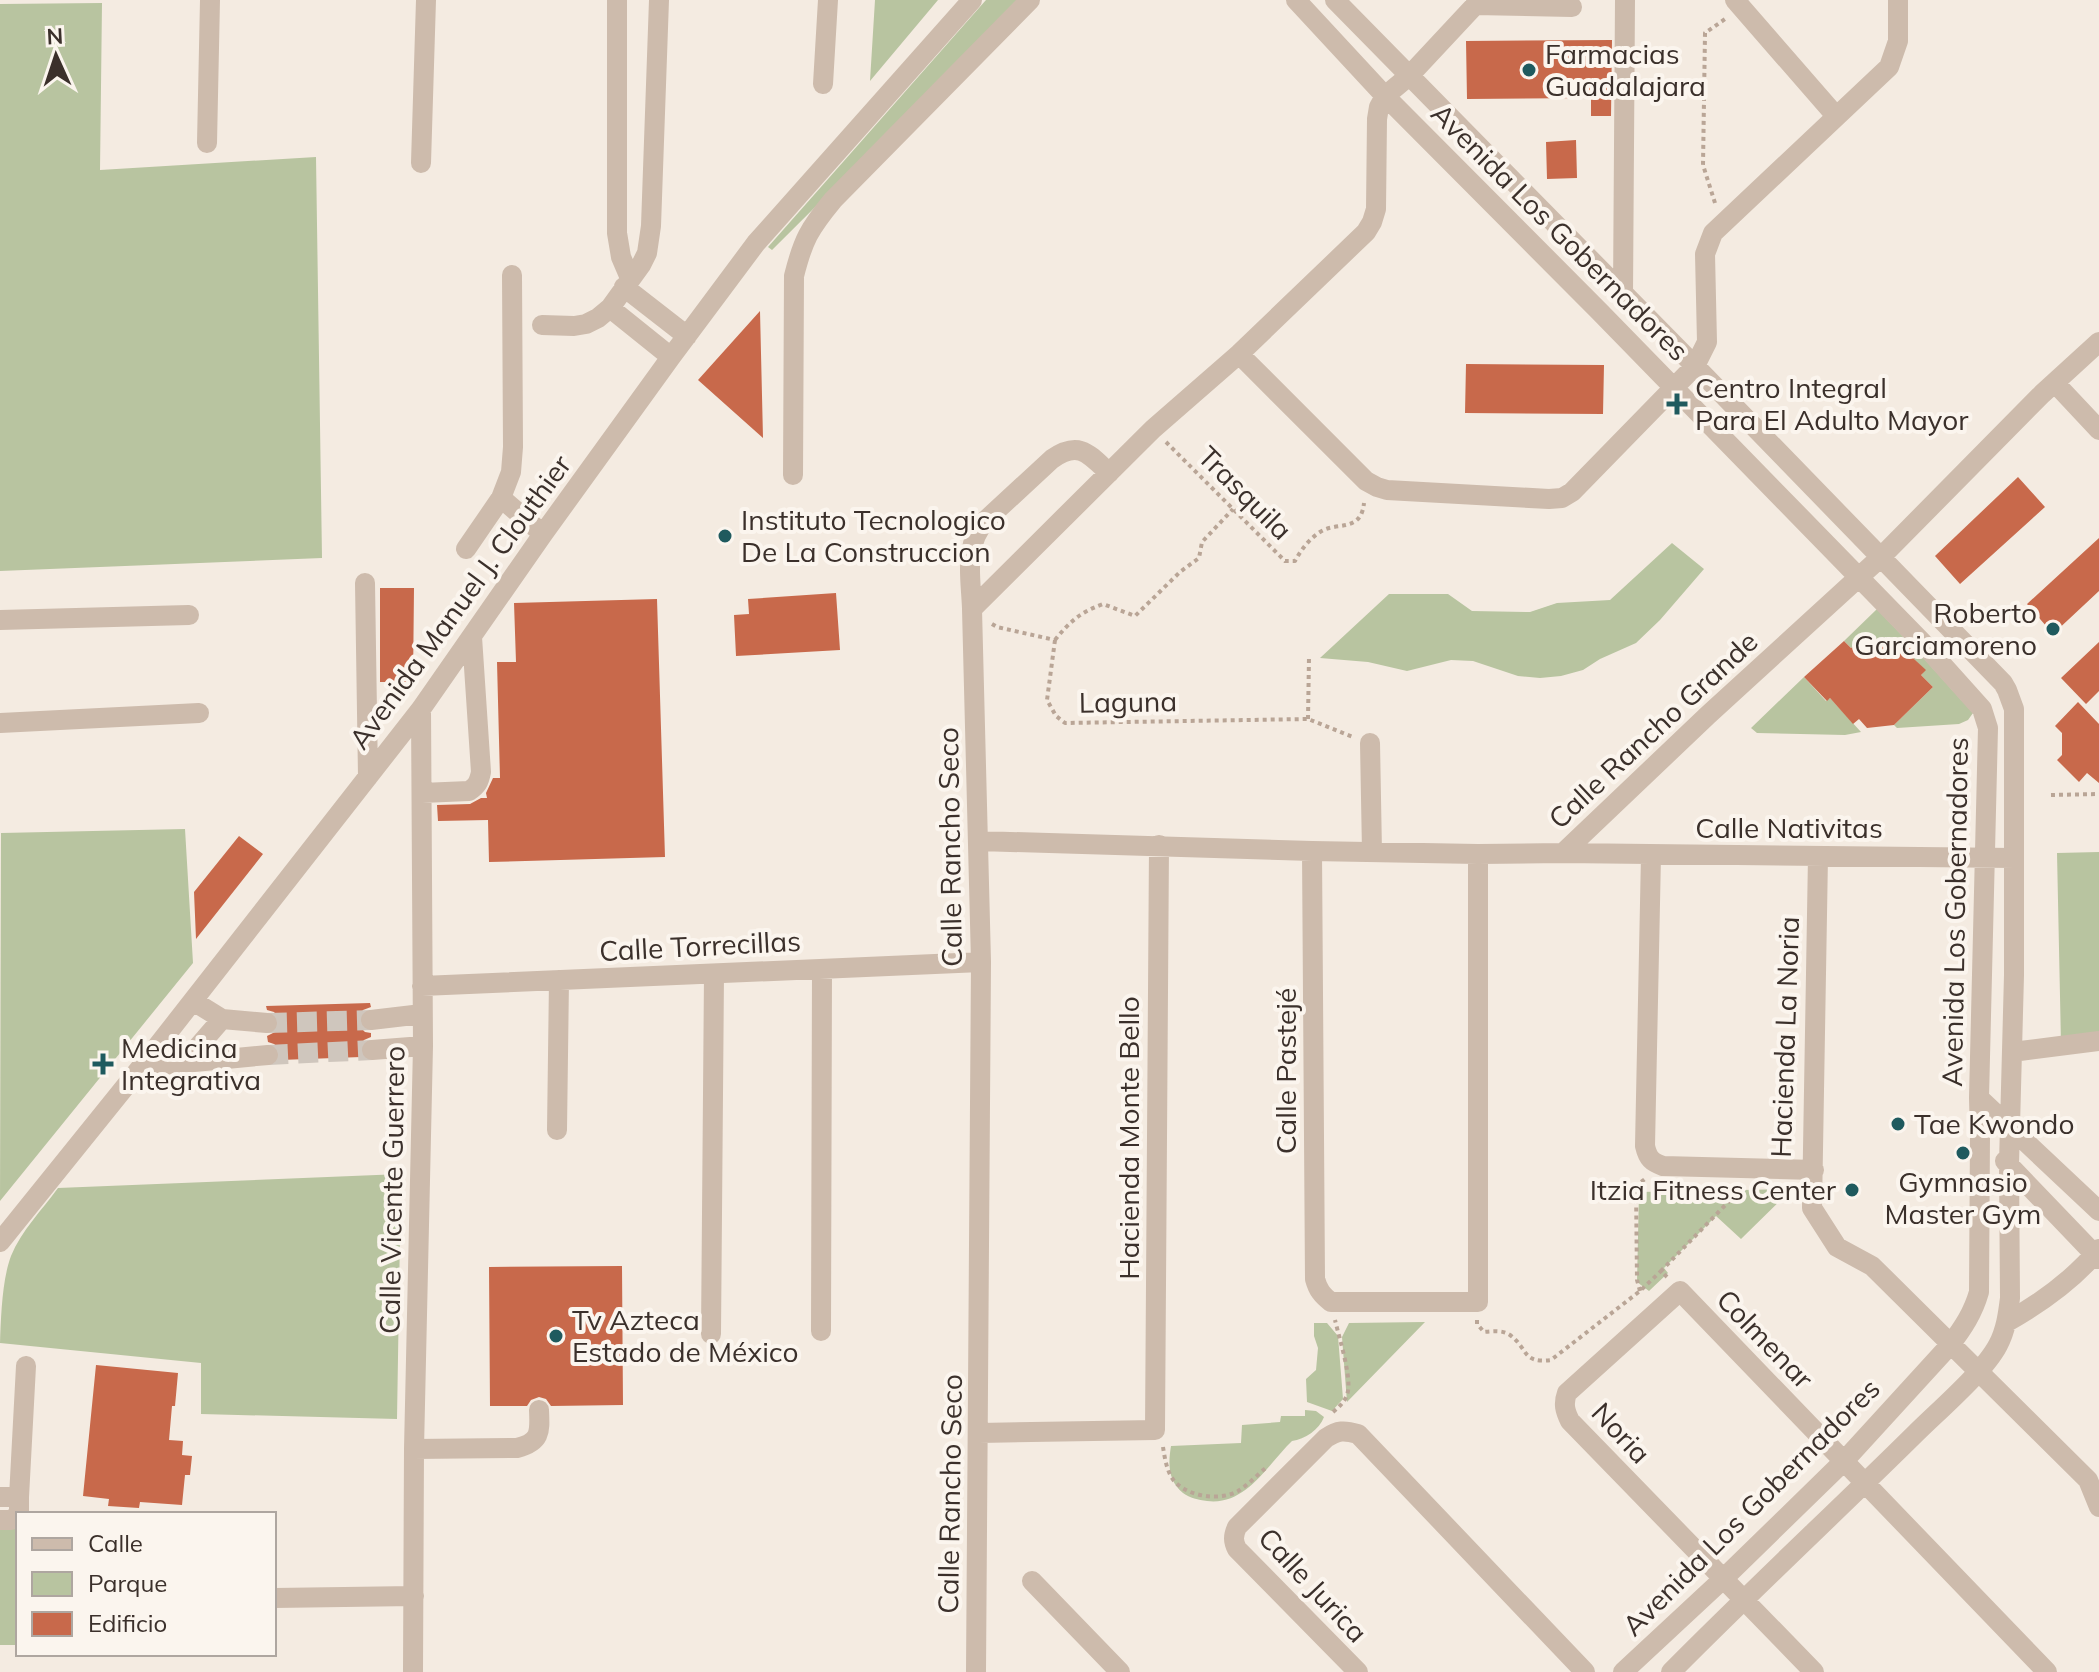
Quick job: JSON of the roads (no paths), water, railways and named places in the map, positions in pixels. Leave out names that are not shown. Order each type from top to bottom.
[{"type":"street","points":[[207,143],[210,0]]},
{"type":"street","points":[[421,163],[426,0]]},
{"type":"street","points":[[617,0],[617,233],[621,257],[627,282],[687,336]]},
{"type":"street","points":[[542,325],[574,326],[598,318],[610,308],[647,253],[651,226],[659,0]]},
{"type":"street","points":[[823,84],[828,0]]},
{"type":"street","name":"Avenida Manuel J. Clouthier","points":[[0,1242],[421,709],[543,534],[756,243],[972,0]]},
{"type":"street","points":[[793,475],[794,276],[802,245],[813,223],[833,200],[1030,0]]},
{"type":"street","name":"Avenida Los Gobernadores","points":[[1296,0],[1385,96],[1921,641],[1982,709],[1988,728],[1979,1098],[1979,1292],[1974,1309],[1950,1345],[1844,1461],[1623,1672]]},
{"type":"street","name":"Avenida Los Gobernadores","points":[[1335,0],[1881,557],[2007,690],[2014,709],[2010,1298],[2007,1322],[1998,1347],[1978,1371],[1742,1599],[1671,1672]]},
{"type":"street","points":[[1623,294],[1625,0]]},
{"type":"street","points":[[1239,354],[1366,481],[1377,487],[1402,492],[1562,498],[1597,468],[1695,366],[1707,342],[1705,254],[1713,233],[1889,67],[1898,41],[1898,0]]},
{"type":"street","points":[[972,609],[1153,429],[1239,354],[1366,232],[1376,209],[1379,107],[1385,96],[1409,76],[1477,3],[1572,7]]},
{"type":"street","points":[[1738,4],[1836,116]]},
{"type":"street","points":[[466,549],[501,498],[511,472],[512,275]]},
{"type":"street","points":[[610,308],[671,357]]},
{"type":"street","name":"Calle Rancho Grande","points":[[979,841],[1312,851],[1563,853],[1881,557],[2099,342]]},
{"type":"street","points":[[2055,383],[2099,430]]},
{"type":"street","name":"Calle Rancho Seco","points":[[976,1672],[981,962],[971,544],[986,520],[1064,451],[1076,449],[1087,453],[1109,473]]},
{"type":"street","points":[[501,498],[543,534]]},
{"type":"street","points":[[365,583],[368,777]]},
{"type":"street","points":[[0,620],[189,615]]},
{"type":"street","points":[[422,793],[469,791],[479,782],[481,772],[472,637]]},
{"type":"street","name":"Calle Vicente Guerrero","points":[[413,1672],[414,1449],[423,1046],[421,709]]},
{"type":"street","points":[[0,723],[199,713]]},
{"type":"street","points":[[1370,743],[1372,852]]},
{"type":"street","name":"Hacienda Monte Bello","points":[[979,1433],[1155,1430],[1159,845]]},
{"type":"street","name":"Calle Pastejé","points":[[1312,851],[1315,1279],[1324,1296],[1478,1302],[1478,854]]},
{"type":"street","name":"Calle Nativitas","points":[[1563,853],[2014,858]]},
{"type":"street","name":"Hacienda La Noria","points":[[1651,855],[1645,1146],[1648,1157],[1663,1166],[1814,1170],[1818,856]]},
{"type":"street","name":"Calle Torrecillas","points":[[422,986],[981,962]]},
{"type":"street","points":[[821,1331],[822,969]]},
{"type":"street","points":[[711,1334],[714,974]]},
{"type":"street","points":[[557,1130],[559,980]]},
{"type":"street","points":[[193,1001],[222,1019],[267,1023]]},
{"type":"street","points":[[371,1020],[422,1014]]},
{"type":"street","points":[[184,1063],[222,1019]]},
{"type":"street","points":[[2012,1052],[2099,1041]]},
{"type":"street","points":[[372,1050],[423,1046]]},
{"type":"street","points":[[141,1067],[268,1055]]},
{"type":"street","points":[[1979,1098],[2099,1211]]},
{"type":"street","points":[[1980,1135],[2098,1254],[2041,1301],[2007,1322]]},
{"type":"street","points":[[1814,1170],[1812,1208],[1837,1247],[1872,1266],[2094,1482],[2099,1507]]},
{"type":"street","name":"Colmenar","points":[[1680,1291],[2047,1672]]},
{"type":"street","name":"Noria","points":[[1680,1291],[1567,1393],[1565,1409],[1570,1421],[1814,1672]]},
{"type":"street","points":[[10,1497],[26,1366]]},
{"type":"street","points":[[414,1449],[517,1448],[530,1445],[540,1429],[539,1410]]},
{"type":"street","name":"Calle Jurica","points":[[1358,1672],[1237,1549],[1234,1541],[1237,1527],[1326,1438],[1330,1425],[1358,1434],[1585,1672]]},
{"type":"street","points":[[1032,1581],[1120,1672]]},
{"type":"street","points":[[276,1598],[414,1596]]},
{"type":"tunnel","points":[[267,1023],[371,1020]]},
{"type":"tunnel","points":[[268,1055],[372,1050]]},
{"type":"place","name":"Farmacias Guadalajara","points":[[1529,70]]},
{"type":"place","name":"Centro Integral Para El Adulto Mayor","points":[[1677,404]]},
{"type":"place","name":"Instituto Tecnologico De La Construccion","points":[[725,536]]},
{"type":"place","name":"Roberto Garciamoreno","points":[[2053,629]]},
{"type":"place","name":"Medicina Integrativa","points":[[103,1064]]},
{"type":"place","name":"Tae Kwondo","points":[[1898,1124]]},
{"type":"place","name":"Gymnasio Master Gym","points":[[1963,1153]]},
{"type":"place","name":"Itzia Fitness Center","points":[[1852,1190]]},
{"type":"place","name":"Tv Azteca Estado de México","points":[[556,1336]]}]
